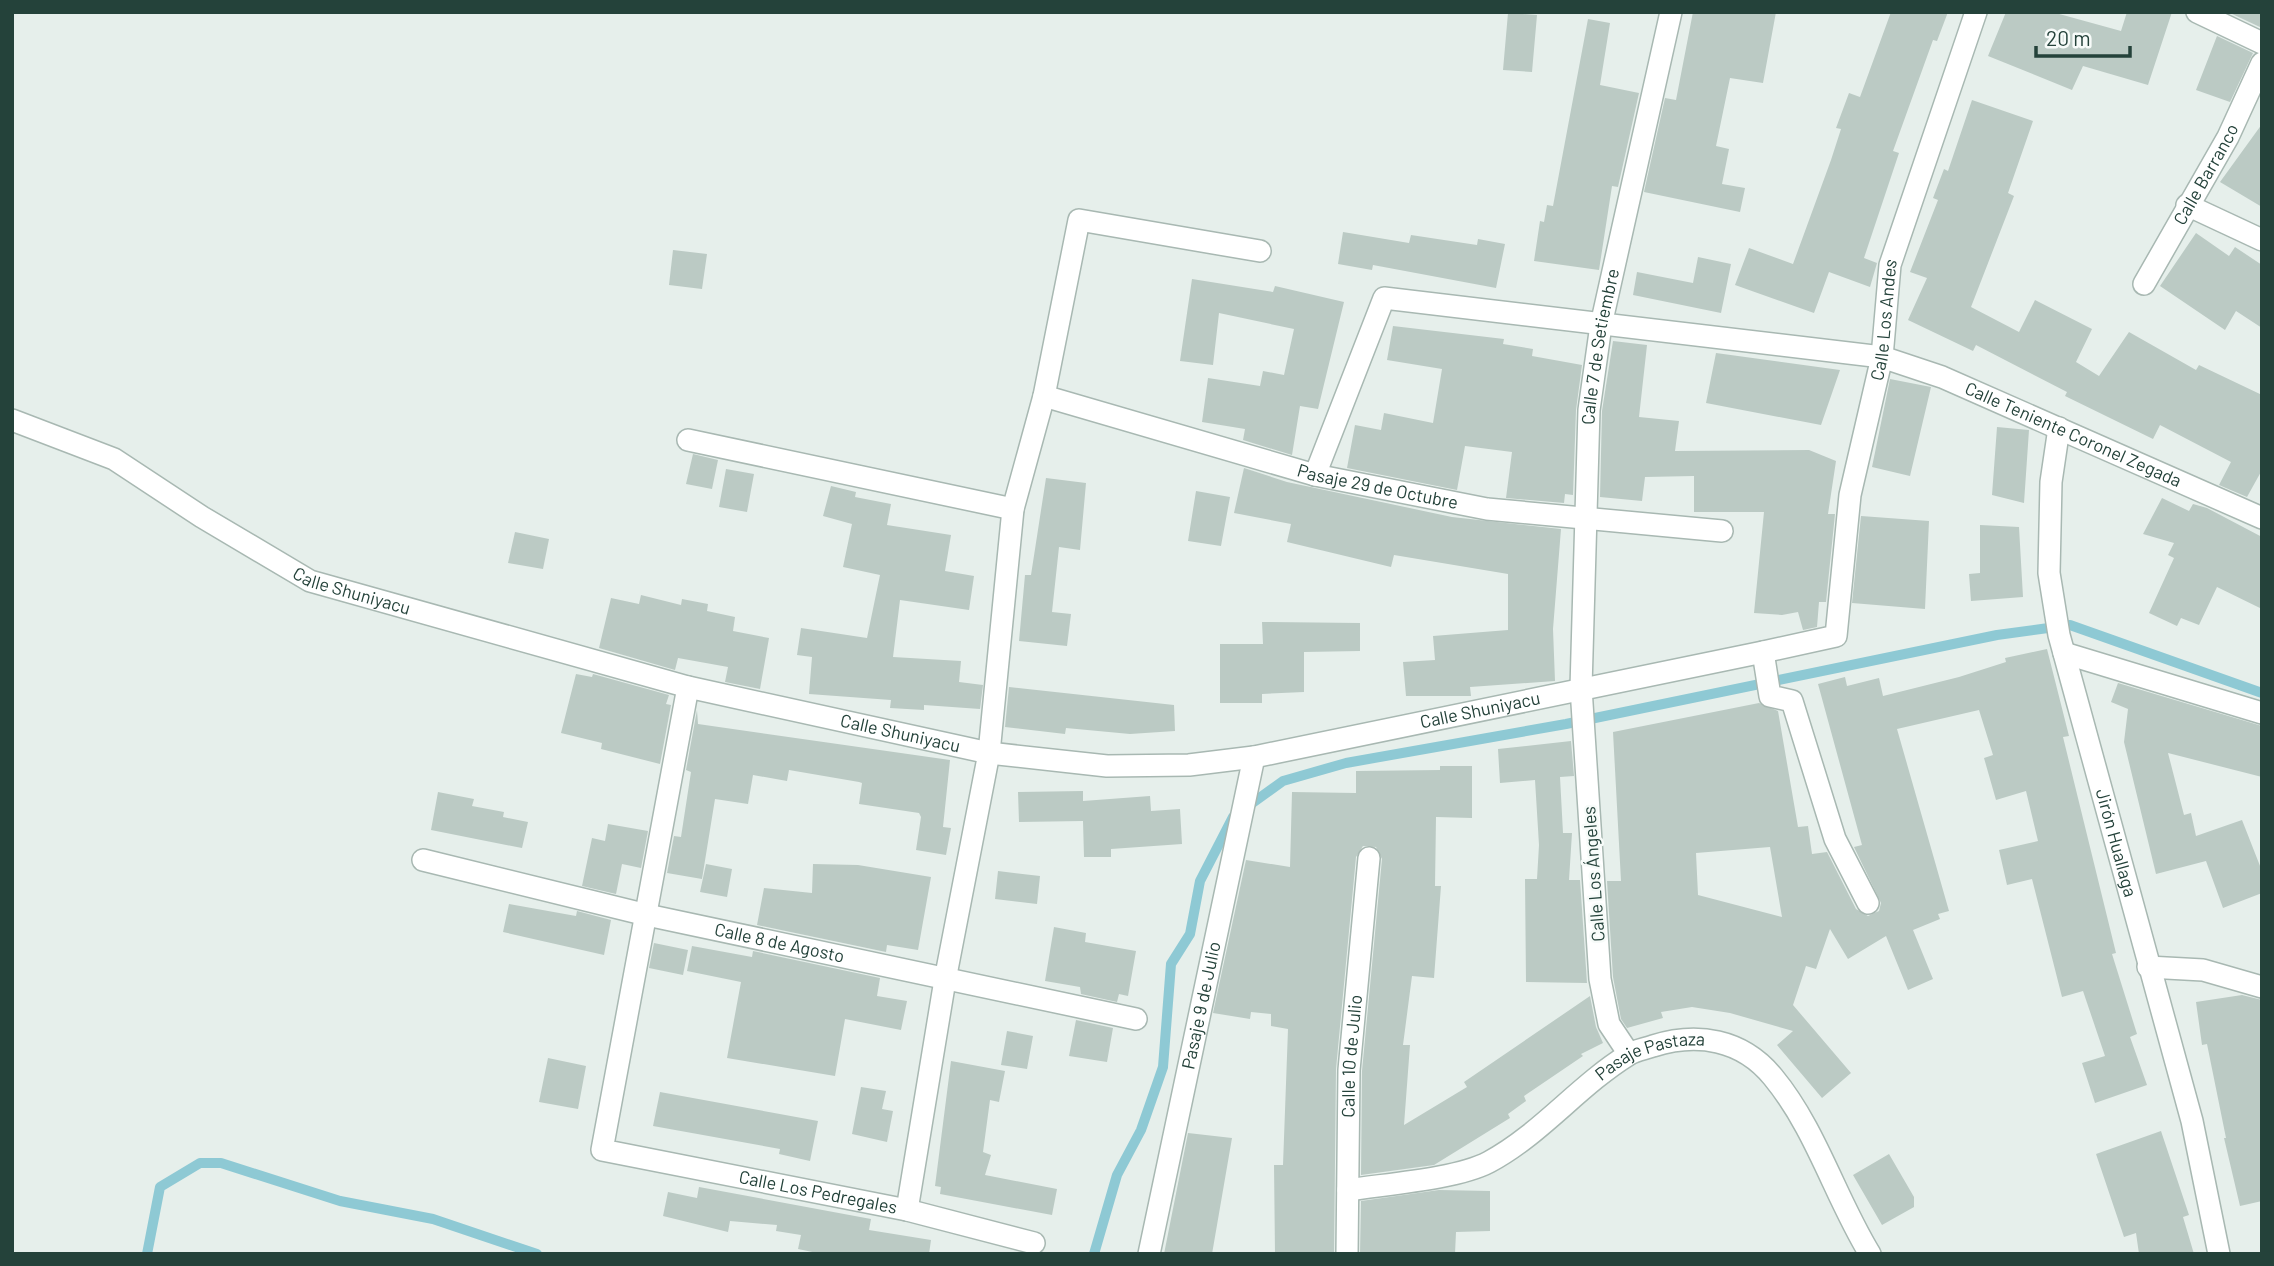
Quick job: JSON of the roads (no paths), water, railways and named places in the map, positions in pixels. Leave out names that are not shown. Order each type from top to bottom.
[{"type":"street","name":"Calle 7 de Setiembre","points":[[1581,688],[1589,410],[1601,325],[1671,12]]},
{"type":"street","name":"Calle Los Andes","points":[[1836,636],[1850,495],[1882,357],[1890,265],[1976,12]]},
{"type":"street","points":[[2197,12],[2262,43]]},
{"type":"street","name":"Calle Barranco","points":[[2144,284],[2228,137],[2262,63]]},
{"type":"street","points":[[2187,205],[2262,240]]},
{"type":"street","points":[[907,1210],[945,980],[989,753],[1013,509],[1044,396],[1079,220],[1260,251]]},
{"type":"street","name":"Calle Teniente Coronel Zegada","points":[[1315,474],[1384,298],[1882,357],[1942,377],[2262,518]]},
{"type":"street","name":"Pasaje 29 de Octubre","points":[[1044,396],[1315,474],[1486,509],[1722,531]]},
{"type":"street","name":"Calle Shuniyacu","points":[[12,420],[114,459],[202,517],[310,581],[688,687],[989,753],[1107,766],[1189,765],[1254,757],[1836,636]]},
{"type":"street","name":"Jirón Huallaga","points":[[2059,428],[2051,482],[2049,573],[2060,635],[2192,1121],[2219,1254]]},
{"type":"street","points":[[688,440],[1013,509]]},
{"type":"street","points":[[2060,635],[2262,713]]},
{"type":"street","points":[[1763,652],[1770,696],[1792,701],[1835,839],[1868,904]]},
{"type":"street","points":[[647,915],[688,687]]},
{"type":"street","name":"Calle Los Ángeles","points":[[1581,688],[1601,979],[1609,1024],[1629,1054]]},
{"type":"street","name":"Pasaje 9 de Julio","points":[[1149,1254],[1254,757]]},
{"type":"street","name":"Calle 10 de Julio","points":[[1346,1254],[1349,1070],[1369,858]]},
{"type":"street","name":"Calle 8 de Agosto","points":[[422,860],[647,915],[1136,1019]]},
{"type":"street","name":"Calle Los Pedregales","points":[[647,915],[602,1150],[907,1210],[1034,1243]]},
{"type":"street","points":[[2148,967],[2203,970],[2262,987]]},
{"type":"street","name":"Pasaje Pastaza","points":[[1348,1191],[1456,1173],[1487,1163],[1533,1132],[1629,1054],[1675,1039],[1707,1038],[1744,1051],[1772,1076],[1804,1125],[1870,1254]]},
{"type":"waterway","points":[[1094,1254],[1117,1175],[1141,1130],[1163,1067],[1171,964],[1190,934],[1200,881],[1233,817],[1283,781],[1346,763],[1566,724],[1997,635],[2070,625],[2262,693]]},
{"type":"waterway","points":[[147,1254],[160,1187],[200,1163],[221,1163],[340,1201],[433,1219],[537,1254]]}]
